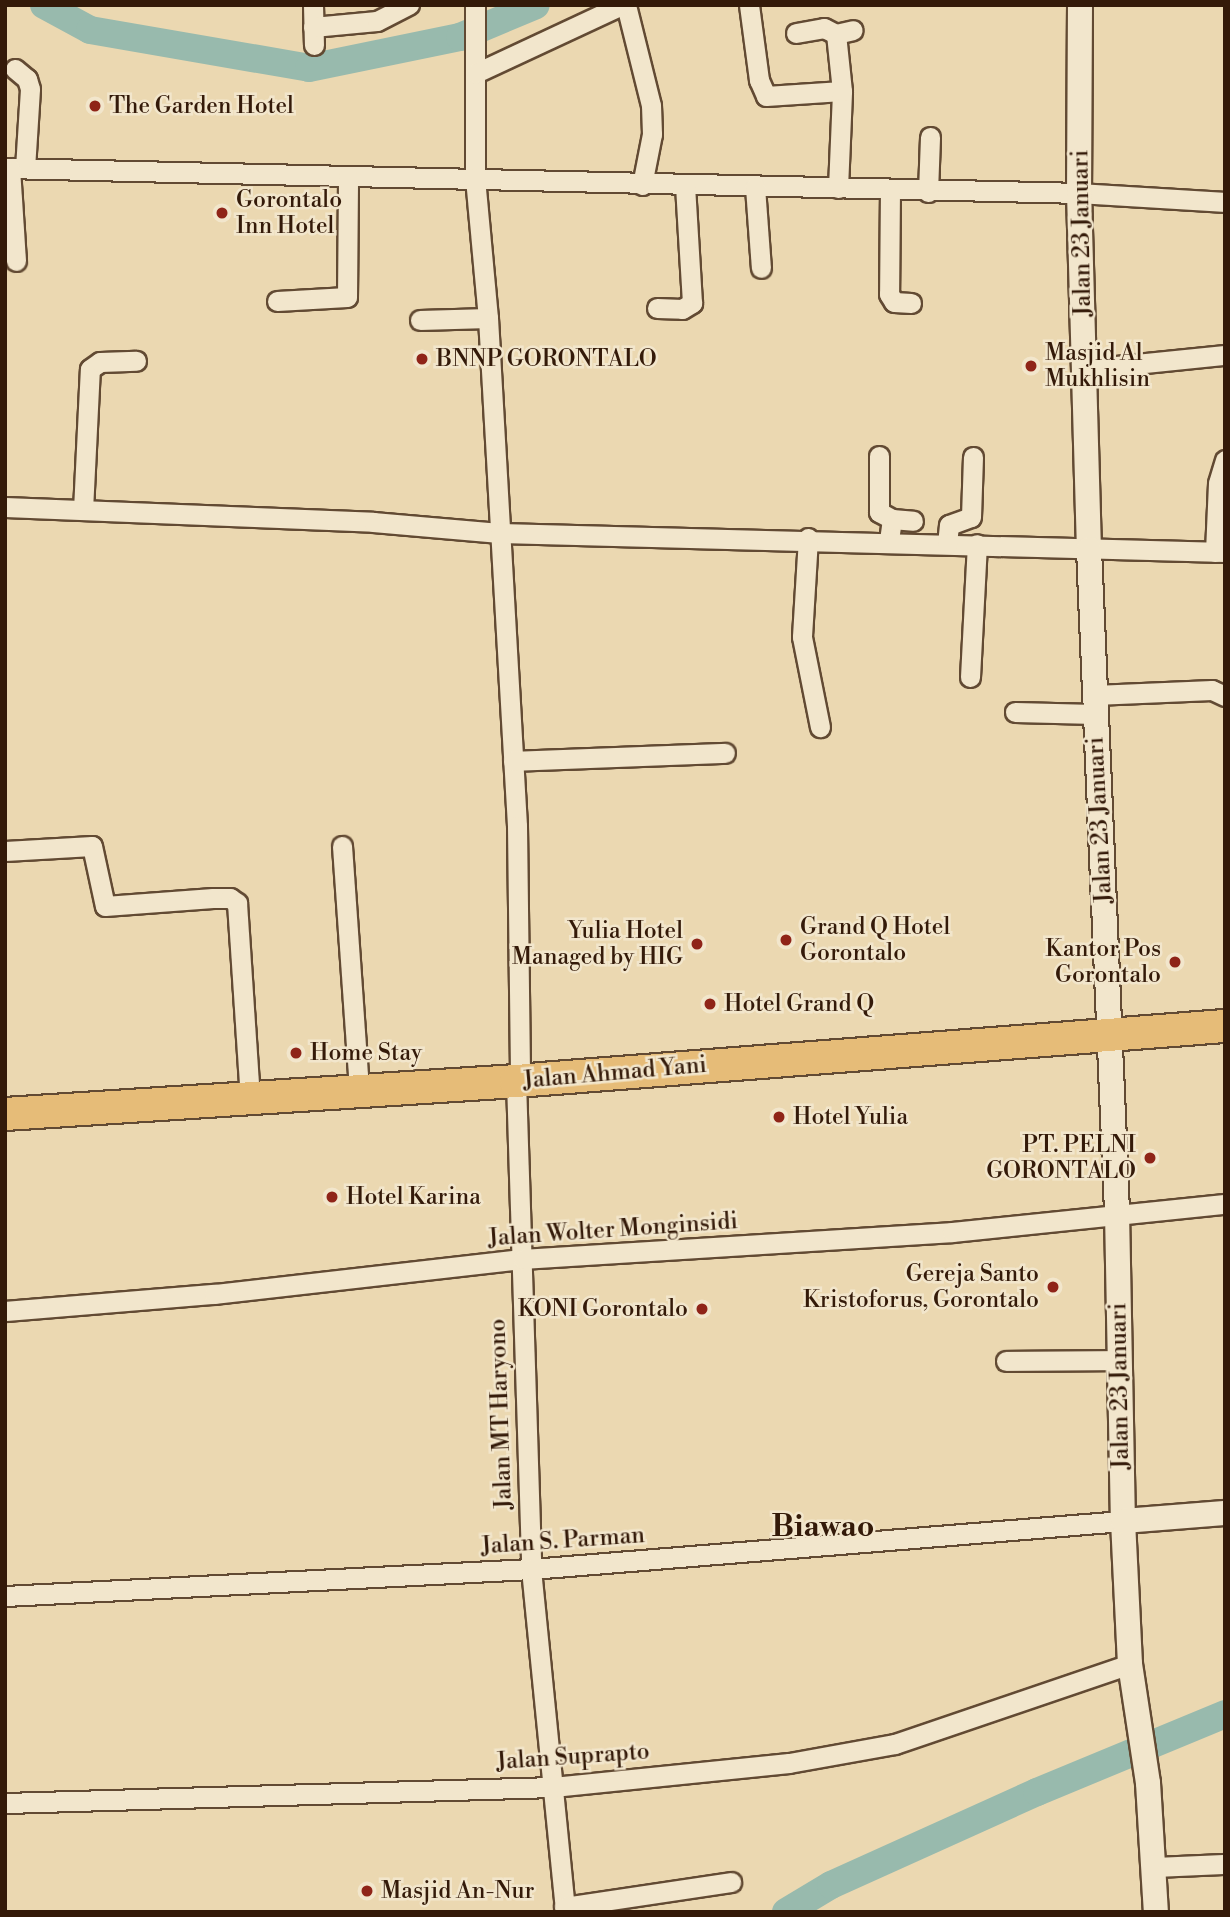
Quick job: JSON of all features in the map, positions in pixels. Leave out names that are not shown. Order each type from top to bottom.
[{"type":"highway","name":"Jalan Ahmad Yani","points":[[1109,1028],[1225,1011]]},
{"type":"highway","name":"Jalan Ahmad Yani","points":[[5,1114],[208,1094],[518,1074],[959,1037],[1109,1028],[1225,1026]]},
{"type":"highway","name":"Jalan Ahmad Yani","points":[[5,1099],[208,1094],[248,1083],[358,1076],[404,1081]]},
{"type":"street","points":[[313,5],[314,36],[377,21],[409,5]]},
{"type":"street","name":"Jalan MT Haryono","points":[[475,5],[475,178],[488,318],[517,826],[518,1074],[531,1569],[565,1909]]},
{"type":"street","points":[[476,73],[624,5],[651,105],[652,134],[642,185]]},
{"type":"street","points":[[749,5],[759,79],[766,96],[842,91]]},
{"type":"street","name":"Jalan 23 Januari","points":[[1080,5],[1079,193],[1089,549],[1118,1212],[1123,1521],[1130,1664],[1147,1783],[1156,1912]]},
{"type":"street","points":[[796,33],[824,28],[844,32],[838,188]]},
{"type":"street","points":[[15,69],[27,79],[30,89],[13,169],[16,261]]},
{"type":"street","points":[[928,192],[930,138]]},
{"type":"street","points":[[13,169],[475,178],[928,192],[1079,193],[1225,202]]},
{"type":"street","points":[[277,301],[347,296],[348,177]]},
{"type":"street","points":[[657,309],[682,309],[692,303],[685,186]]},
{"type":"street","points":[[755,187],[761,268]]},
{"type":"street","points":[[890,189],[889,294],[894,302],[911,303]]},
{"type":"street","points":[[420,320],[488,318]]},
{"type":"street","points":[[1086,369],[1225,355]]},
{"type":"street","points":[[83,510],[90,369],[100,362],[136,361]]},
{"type":"street","points":[[879,456],[880,515],[913,521]]},
{"type":"street","points":[[947,544],[949,525],[971,517],[973,457]]},
{"type":"street","points":[[5,507],[373,522],[500,533],[808,538],[1220,552],[1217,483],[1225,460]]},
{"type":"street","points":[[889,541],[892,519]]},
{"type":"street","points":[[808,538],[802,638],[820,727]]},
{"type":"street","points":[[970,677],[977,544]]},
{"type":"street","points":[[1015,712],[1212,690],[1225,696]]},
{"type":"street","points":[[513,761],[725,753]]},
{"type":"street","points":[[5,851],[92,846],[105,906],[222,898],[236,903],[248,1083]]},
{"type":"street","points":[[342,846],[358,1076]]},
{"type":"street","name":"Jalan Wolter Monginsidi","points":[[5,1311],[214,1294],[523,1259],[952,1232],[1118,1212],[1225,1204]]},
{"type":"street","points":[[1006,1361],[1119,1360]]},
{"type":"street","points":[[1123,1521],[1225,1513]]},
{"type":"street","name":"Jalan S. Parman","points":[[5,1596],[531,1569],[1123,1521]]},
{"type":"street","name":"Jalan Suprapto","points":[[5,1803],[553,1787],[789,1763],[895,1744],[1130,1664]]},
{"type":"street","points":[[1153,1867],[1225,1864]]},
{"type":"street","points":[[565,1909],[731,1882]]},
{"type":"waterway","points":[[44,5],[90,30],[309,68],[460,37],[536,5]]},
{"type":"waterway","points":[[786,1912],[831,1885],[1037,1792],[1225,1714]]},
{"type":"place","name":"The Garden Hotel","points":[[95,106]]},
{"type":"place","name":"Gorontalo Inn Hotel","points":[[222,213]]},
{"type":"place","name":"BNNP GORONTALO","points":[[422,359]]},
{"type":"place","name":"Masjid Al Mukhlisin","points":[[1031,366]]},
{"type":"place","name":"Grand Q Hotel Gorontalo","points":[[786,940]]},
{"type":"place","name":"Yulia Hotel Managed by HIG","points":[[697,944]]},
{"type":"place","name":"Kantor Pos Gorontalo","points":[[1175,962]]},
{"type":"place","name":"Hotel Grand Q","points":[[710,1004]]},
{"type":"place","name":"Home Stay","points":[[296,1053]]},
{"type":"place","name":"Hotel Yulia","points":[[779,1117]]},
{"type":"place","name":"PT. PELNI GORONTALO","points":[[1150,1158]]},
{"type":"place","name":"Hotel Karina","points":[[332,1197]]},
{"type":"place","name":"Gereja Santo Kristoforus, Gorontalo","points":[[1053,1287]]},
{"type":"place","name":"KONI Gorontalo","points":[[702,1309]]},
{"type":"place","name":"Masjid An-Nur","points":[[367,1891]]},
{"type":"district","name":"Biawao","points":[[823,1527]]}]
